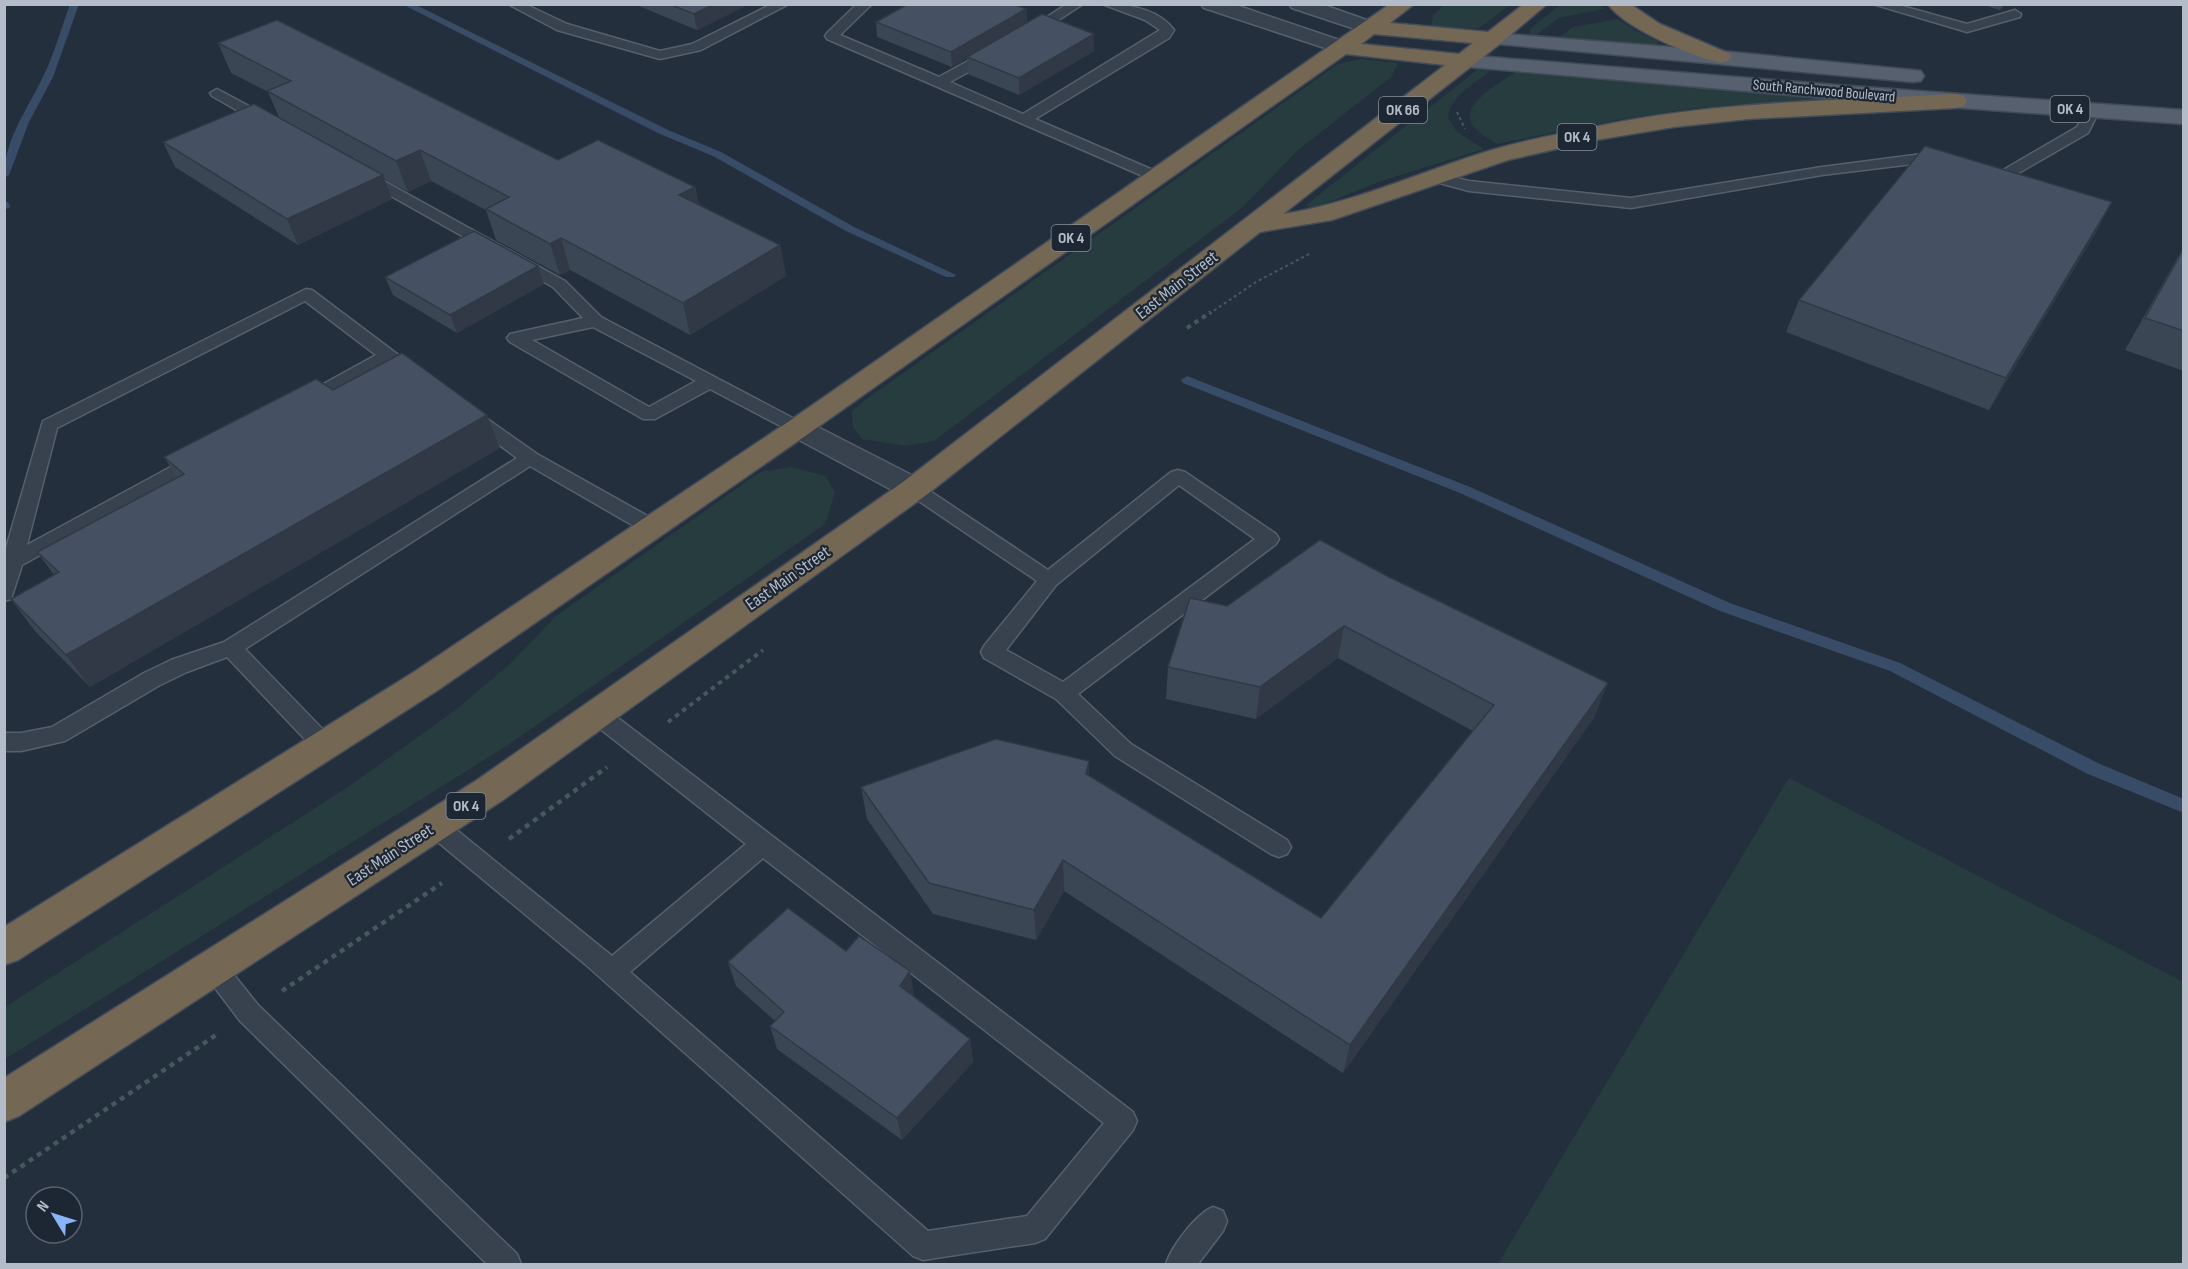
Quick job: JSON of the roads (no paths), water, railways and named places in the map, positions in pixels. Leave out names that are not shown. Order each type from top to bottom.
[{"type":"highway","points":[[1371,28],[1404,4]]},
{"type":"highway","name":"East Main Street","points":[[4,1102],[490,790],[914,489],[1538,4]]},
{"type":"highway","points":[[1618,4],[1626,13],[1721,57]]},
{"type":"highway","name":"OK 4","points":[[4,948],[326,746],[653,528],[1371,28],[1494,39]]},
{"type":"highway","points":[[1344,48],[1465,62]]},
{"type":"highway","name":"OK 4","points":[[1254,225],[1323,215],[1501,155],[1596,133],[1674,120],[1748,112],[1956,101]]},
{"type":"main road","name":"South Ranchwood Boulevard","points":[[1494,39],[1721,57],[2184,104]]},
{"type":"main road","name":"South Ranchwood Boulevard","points":[[1465,62],[2184,117]]},
{"type":"street","points":[[1211,4],[1344,48]]},
{"type":"street","points":[[1299,4],[1371,28]]},
{"type":"street","points":[[798,428],[914,489]]},
{"type":"lane","points":[[514,4],[562,27],[660,55],[696,47],[783,4]]},
{"type":"lane","points":[[866,4],[832,36],[1157,177]]},
{"type":"lane","points":[[1018,39],[1077,4]]},
{"type":"lane","points":[[1023,120],[1164,35],[1167,30],[1154,20],[1108,4]]},
{"type":"lane","points":[[1879,4],[1967,28],[2015,14]]},
{"type":"lane","points":[[939,83],[998,50]]},
{"type":"lane","points":[[217,93],[279,128]]},
{"type":"lane","points":[[2020,186],[1992,177],[2083,130],[2092,111]]},
{"type":"lane","points":[[1433,177],[1469,186],[1631,203],[1822,171],[1930,157],[1953,164]]},
{"type":"lane","points":[[353,169],[559,284],[595,321],[798,428]]},
{"type":"lane","points":[[4,594],[49,425],[306,294],[433,388]]},
{"type":"lane","points":[[595,321],[516,338],[649,415],[710,381]]},
{"type":"lane","points":[[284,413],[388,356]]},
{"type":"lane","points":[[452,402],[530,458],[653,528]]},
{"type":"lane","points":[[13,561],[211,453]]},
{"type":"lane","points":[[4,742],[21,742],[57,735],[152,679],[179,666],[231,648],[530,458]]},
{"type":"lane","points":[[1064,693],[1269,539],[1178,476],[1050,580],[992,652],[1064,693],[1123,750],[1279,847]]},
{"type":"lane","points":[[914,489],[1050,580]]},
{"type":"lane","points":[[231,648],[326,746]]},
{"type":"lane","points":[[435,826],[612,972],[926,1255],[1035,1229],[1123,1121],[597,714]]},
{"type":"lane","points":[[612,972],[763,844]]},
{"type":"lane","points":[[213,968],[249,1013],[507,1264]]},
{"type":"lane","points":[[1180,1264],[1213,1221]]},
{"type":"waterway","points":[[4,175],[24,122],[48,77],[75,4]]},
{"type":"waterway","points":[[406,4],[664,132],[717,154],[850,229],[950,275]]},
{"type":"waterway","points":[[1187,380],[1465,490],[1725,607],[1895,667],[2094,769],[2184,806]]}]
